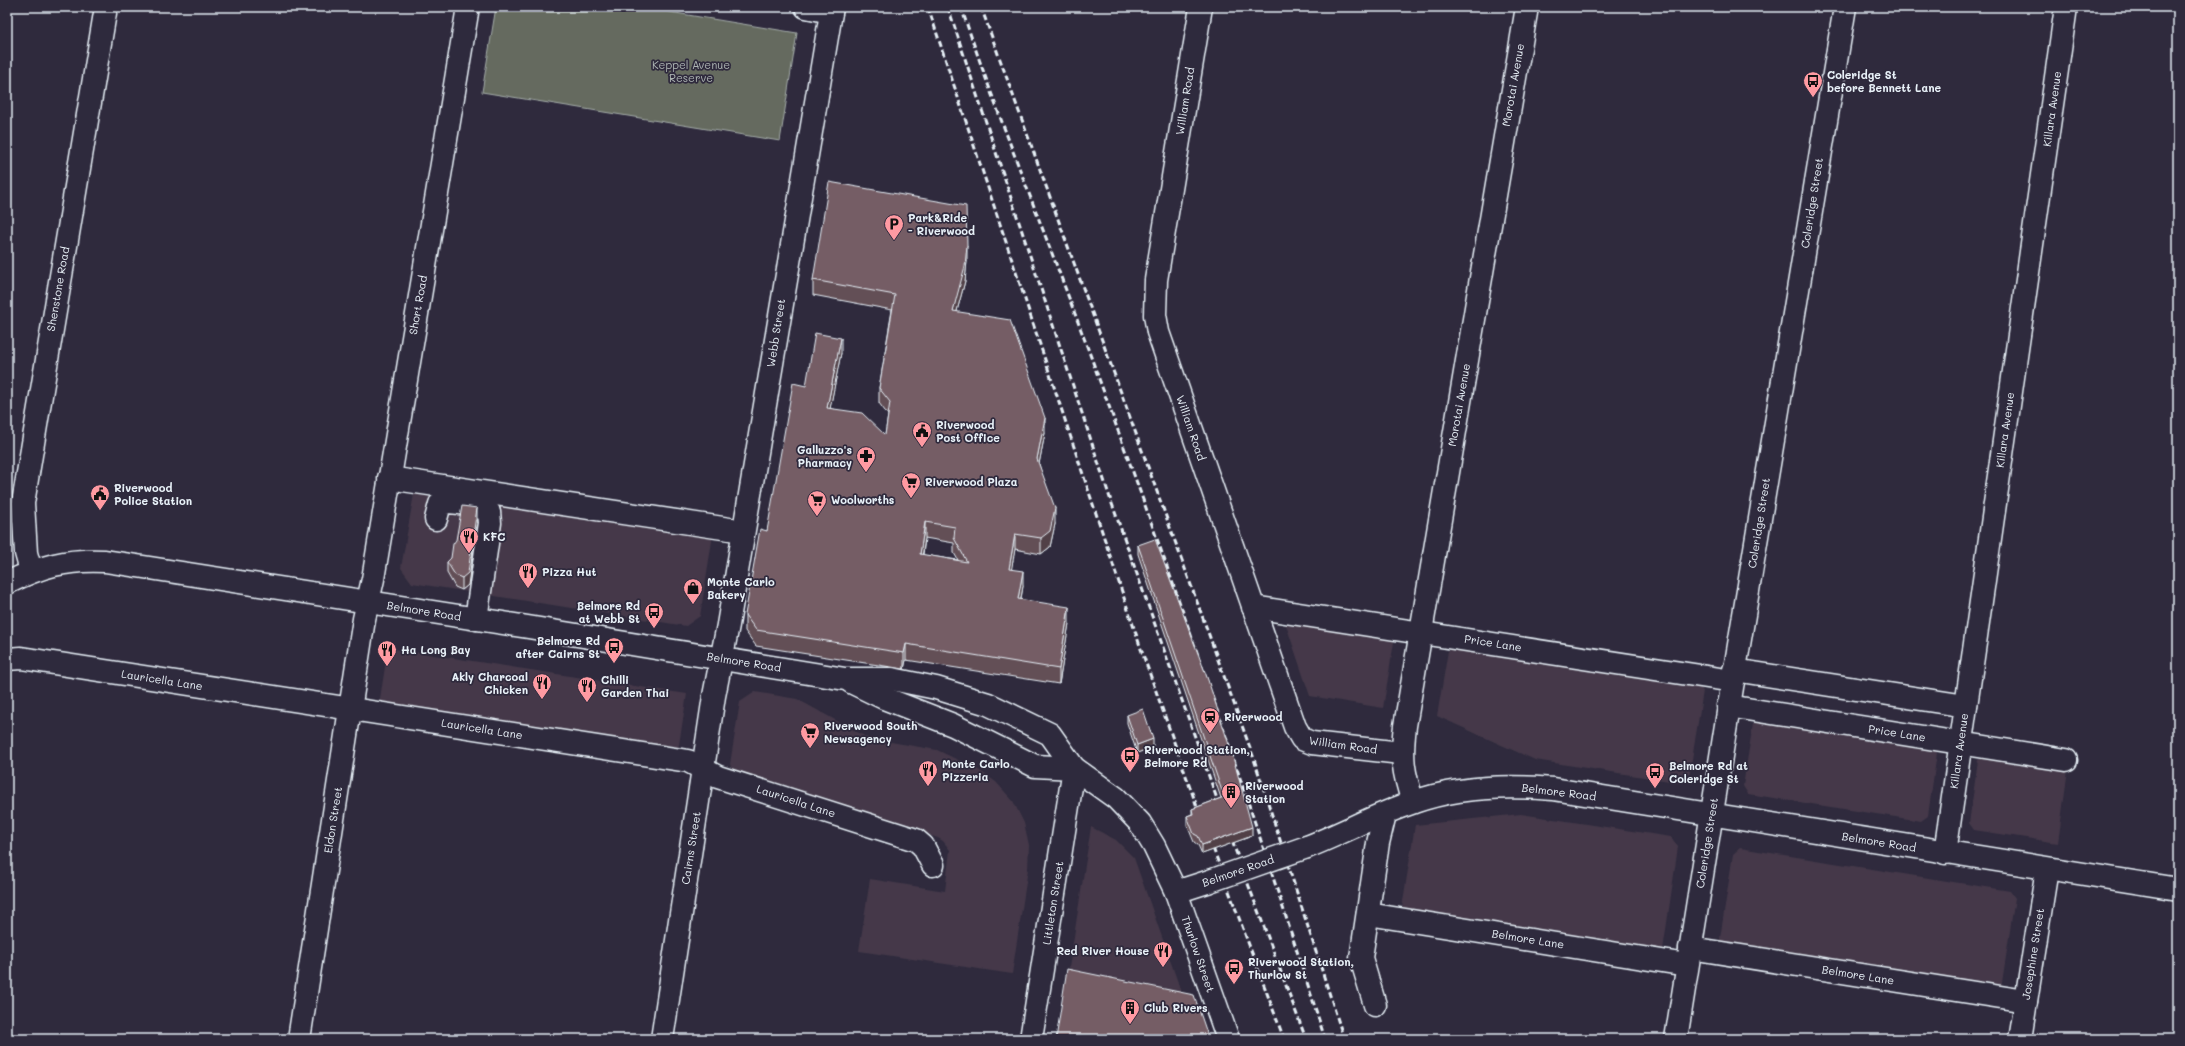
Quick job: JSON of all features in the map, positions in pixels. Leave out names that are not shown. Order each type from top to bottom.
[{"type":"street","name":"Shenstone Road","points":[[31,571],[26,553],[23,503],[106,7]]},
{"type":"street","name":"Short Road","points":[[368,602],[468,7]]},
{"type":"street","points":[[806,7],[832,9]]},
{"type":"street","name":"William Road","points":[[1201,7],[1156,280],[1155,315],[1158,332],[1295,727],[1302,739],[1312,743],[1401,753]]},
{"type":"street","name":"Morotai Avenue","points":[[1413,802],[1405,777],[1401,753],[1420,632],[1527,7]]},
{"type":"street","name":"Coleridge Street","points":[[1676,1039],[1728,706],[1845,7]]},
{"type":"street","name":"Killara Avenue","points":[[1945,853],[2066,7]]},
{"type":"street","name":"Webb Street","points":[[722,658],[832,9]]},
{"type":"street","points":[[388,478],[743,531]]},
{"type":"street","points":[[436,519],[440,504],[447,501],[483,508],[489,512],[490,523],[476,619]]},
{"type":"street","name":"Belmore Road","points":[[7,583],[31,571],[73,560],[105,562],[476,619],[845,679],[892,679],[936,688],[988,704],[1050,734],[1074,768],[1116,798],[1140,824],[1154,846],[1176,892],[1307,847],[1413,802],[1460,791],[1526,787],[1553,789],[1945,853],[2178,889]]},
{"type":"street","name":"Eldon Street","points":[[299,1039],[368,602]]},
{"type":"street","name":"Price Lane","points":[[1253,607],[1733,676],[1966,706]]},
{"type":"street","name":"Lauricella Lane","points":[[7,659],[20,658],[688,761],[702,770],[718,777],[916,840],[923,846],[933,865]]},
{"type":"street","name":"Cairns Street","points":[[662,1039],[702,770],[722,658]]},
{"type":"street","name":"Belmore Road","points":[[845,679],[884,698],[953,725],[1035,766],[1074,768]]},
{"type":"street","name":"Price Lane","points":[[1728,706],[2066,760]]},
{"type":"street","name":"Littleton Street","points":[[1032,1039],[1074,768]]},
{"type":"street","points":[[1375,1005],[1361,958],[1378,842],[1385,814]]},
{"type":"street","name":"Josephine Street","points":[[2020,1039],[2047,869]]},
{"type":"street","name":"Thurlow Street","points":[[1176,892],[1228,1039]]},
{"type":"street","name":"Belmore Lane","points":[[1368,914],[2026,1001]]},
{"type":"shaded area","points":[[415,488],[713,535],[700,616],[686,626],[412,583],[401,568]]},
{"type":"shaded area","points":[[1284,619],[1388,636],[1394,642],[1383,708],[1310,696]]},
{"type":"shaded area","points":[[1455,646],[1698,685],[1703,691],[1689,778],[1682,783],[1535,760],[1437,716],[1448,651]]},
{"type":"shaded area","points":[[388,648],[687,694],[678,751],[379,705]]},
{"type":"shaded area","points":[[755,692],[797,699],[868,738],[937,750],[977,769],[996,782],[1013,801],[1024,823],[1029,845],[1028,869],[1012,974],[859,951],[870,879],[945,891],[950,850],[943,841],[938,838],[733,772],[730,764],[740,702]]},
{"type":"shaded area","points":[[1761,719],[1932,747],[1937,753],[1928,816],[1921,821],[1748,794],[1743,786],[1753,724]]},
{"type":"shaded area","points":[[1984,756],[2068,769],[2058,843],[1974,830],[1969,823],[1978,760]]},
{"type":"shaded area","points":[[1521,814],[1671,837],[1678,847],[1663,950],[1401,914],[1415,825]]},
{"type":"shaded area","points":[[1091,827],[1116,840],[1134,858],[1198,1039],[1058,1039]]},
{"type":"shaded area","points":[[1740,848],[2010,891],[2015,898],[2001,989],[1719,945],[1733,854]]},
{"type":"green space","name":"Keppel Avenue Reserve","points":[[496,7],[639,7],[797,33],[780,141],[482,92]]},
{"type":"building","name":"Riverwood Plaza","points":[[829,182],[966,206],[967,245],[965,266],[953,311],[1010,320],[1045,418],[1037,459],[1055,508],[1050,531],[1041,538],[1015,534],[1009,569],[1023,571],[1018,599],[1069,607],[1059,669],[906,644],[904,653],[756,630],[745,615],[760,529],[767,531],[793,383],[806,386],[815,333],[841,338],[827,408],[862,413],[885,435],[890,402],[879,388],[895,295],[813,280]],"holes":[[[925,522],[955,527],[954,538],[967,562],[920,554]]]},
{"type":"building","points":[[462,506],[477,508],[468,573],[462,578],[455,575],[447,562],[451,558],[453,544],[456,540]]},
{"type":"building","points":[[1155,539],[1208,680],[1233,757],[1252,827],[1202,845],[1198,836],[1194,834],[1187,816],[1193,814],[1192,809],[1224,797],[1138,545]]},
{"type":"building","points":[[1143,709],[1153,739],[1137,745],[1127,715]]},
{"type":"building","name":"Club Rivers","points":[[1067,969],[1194,995],[1209,1039],[1056,1039]]},
{"type":"railway","points":[[928,7],[1141,649],[1201,818]]},
{"type":"railway","points":[[948,7],[1111,501],[1221,810]]},
{"type":"railway","points":[[961,7],[993,98],[1095,368],[1156,535],[1243,786],[1325,1039]]},
{"type":"railway","points":[[981,7],[1253,756],[1344,1039]]},
{"type":"railway","points":[[1229,833],[1306,1039]]},
{"type":"railway","points":[[1210,840],[1284,1039]]},
{"type":"place","name":"Coleridge St before Bennett Lane","points":[[1813,98]]},
{"type":"place","name":"Park&Ride - Riverwood","points":[[894,241]]},
{"type":"place","name":"Riverwood Post Office","points":[[922,448]]},
{"type":"place","name":"Galluzzo's Pharmacy","points":[[866,473]]},
{"type":"place","name":"Riverwood Plaza","points":[[911,499]]},
{"type":"place","name":"Riverwood Police Station","points":[[100,511]]},
{"type":"place","name":"Woolworths","points":[[817,517]]},
{"type":"place","name":"KFC","points":[[469,554]]},
{"type":"place","name":"Pizza Hut","points":[[528,589]]},
{"type":"place","name":"Monte Carlo Bakery","points":[[693,605]]},
{"type":"place","name":"Belmore Rd at Webb St","points":[[654,629]]},
{"type":"place","name":"Belmore Rd after Cairns St","points":[[614,664]]},
{"type":"place","name":"Ha Long Bay","points":[[387,667]]},
{"type":"place","name":"Akly Charcoal Chicken","points":[[542,700]]},
{"type":"place","name":"Chilli Garden Thai","points":[[587,703]]},
{"type":"place","name":"Riverwood","points":[[1210,734]]},
{"type":"place","name":"Riverwood South Newsagency","points":[[810,749]]},
{"type":"place","name":"Riverwood Station, Belmore Rd","points":[[1130,773]]},
{"type":"place","name":"Monte Carlo Pizzeria","points":[[928,787]]},
{"type":"place","name":"Belmore Rd at Coleridge St","points":[[1655,789]]},
{"type":"place","name":"Riverwood Station","points":[[1231,809]]},
{"type":"place","name":"Red River House","points":[[1163,968]]},
{"type":"place","name":"Riverwood Station, Thurlow St","points":[[1234,985]]},
{"type":"place","name":"Club Rivers","points":[[1130,1025]]}]
